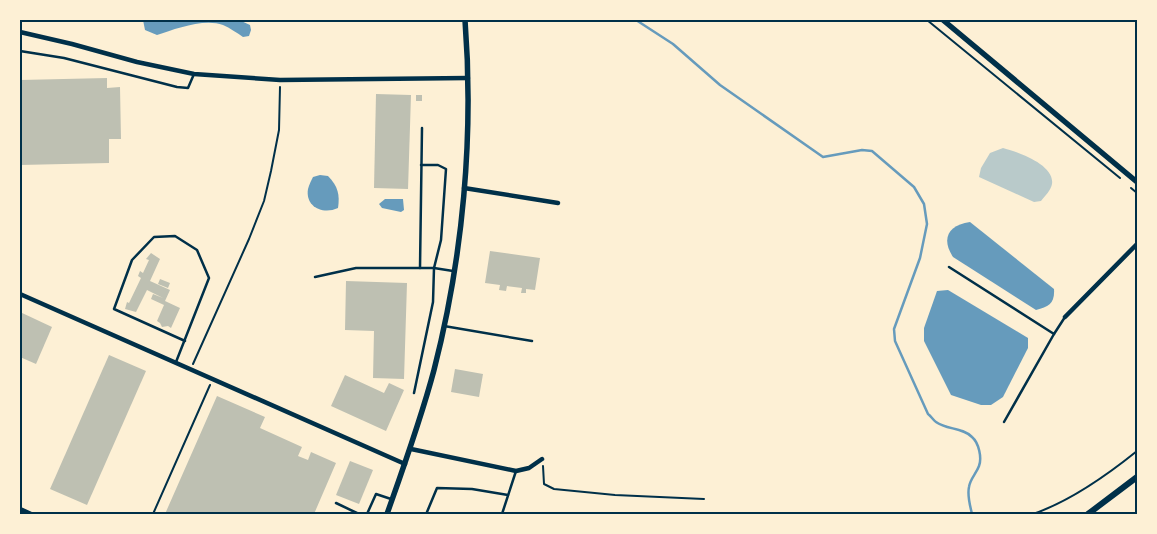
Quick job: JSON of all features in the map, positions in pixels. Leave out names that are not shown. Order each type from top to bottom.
[{"type":"main road","points":[[1088,514],[1097,511],[1137,477]]},
{"type":"street","points":[[387,514],[411,449],[434,369],[444,326],[459,234],[467,147],[468,78],[465,20]]},
{"type":"street","points":[[943,20],[1137,182]]},
{"type":"street","points":[[20,32],[137,62],[194,74],[280,80],[468,78]]},
{"type":"street","points":[[464,188],[558,203]]},
{"type":"street","points":[[1066,317],[1137,244]]},
{"type":"street","points":[[20,294],[405,464]]},
{"type":"street","points":[[411,449],[516,471],[529,468],[542,459]]},
{"type":"street","points":[[20,509],[31,514]]},
{"type":"lane","points":[[20,51],[64,58],[177,87],[188,88],[194,74]]},
{"type":"lane","points":[[420,268],[422,128]]},
{"type":"lane","points":[[414,394],[433,302],[434,268],[441,240],[446,169],[438,165],[421,165]]},
{"type":"lane","points":[[176,362],[185,341],[209,278],[197,250],[175,236],[154,236],[132,260],[114,309],[185,341]]},
{"type":"lane","points":[[949,267],[1054,334]]},
{"type":"lane","points":[[315,277],[356,268],[434,268],[453,271]]},
{"type":"lane","points":[[1004,422],[1054,334],[1066,317]]},
{"type":"lane","points":[[444,326],[532,341]]},
{"type":"lane","points":[[502,514],[516,471]]},
{"type":"lane","points":[[427,512],[437,488],[472,489],[508,495]]},
{"type":"lane","points":[[367,514],[376,494],[392,500]]},
{"type":"lane","points":[[336,503],[359,514]]},
{"type":"path","points":[[927,20],[1122,180]]},
{"type":"path","points":[[191,369],[264,201],[272,171],[279,130],[280,80]]},
{"type":"path","points":[[1130,186],[1137,192]]},
{"type":"path","points":[[153,514],[213,378]]},
{"type":"path","points":[[1032,514],[1056,504],[1093,484],[1137,451]]},
{"type":"path","points":[[542,459],[544,484],[554,489],[615,495],[704,499]]},
{"type":"shaded area","points":[[1003,148],[1034,160],[1048,171],[1052,184],[1041,201],[1034,202],[979,177],[981,168],[990,153]]},
{"type":"water","points":[[143,20],[239,20],[250,25],[251,30],[249,36],[243,37],[223,25],[207,23],[190,25],[157,35],[145,30]]},
{"type":"water","points":[[320,175],[328,176],[336,187],[339,199],[338,208],[327,211],[321,210],[309,201],[309,184],[313,177]]},
{"type":"water","points":[[385,199],[403,199],[404,210],[401,212],[382,208],[379,204]]},
{"type":"water","points":[[970,222],[1054,289],[1050,304],[1036,310],[953,257],[947,244],[949,234],[956,226]]},
{"type":"water","points":[[948,290],[1028,338],[1028,348],[1003,397],[991,405],[981,405],[951,395],[924,341],[924,328],[937,291]]},
{"type":"building","points":[[107,78],[107,88],[120,87],[121,139],[109,139],[109,163],[20,165],[20,80]]},
{"type":"building","points":[[376,94],[411,95],[408,189],[374,188]]},
{"type":"building","points":[[416,95],[422,95],[422,101],[416,101]]},
{"type":"building","points":[[490,251],[540,258],[535,290],[526,289],[526,293],[521,293],[522,288],[507,286],[506,291],[499,290],[500,285],[485,283]]},
{"type":"building","points":[[151,253],[160,259],[150,281],[170,290],[165,301],[180,308],[171,328],[168,326],[162,327],[157,321],[164,305],[151,299],[153,294],[163,298],[147,290],[136,312],[125,309],[141,278],[138,276],[140,271],[143,273],[149,260],[146,259]]},
{"type":"building","points":[[160,279],[170,283],[168,288],[158,284]]},
{"type":"building","points":[[346,281],[407,283],[404,379],[373,378],[374,331],[345,330]]},
{"type":"building","points":[[20,312],[52,327],[36,364],[20,357]]},
{"type":"building","points":[[109,355],[146,371],[87,505],[50,489]]},
{"type":"building","points":[[455,369],[483,374],[479,397],[451,392]]},
{"type":"building","points":[[345,375],[384,393],[389,383],[404,390],[386,431],[331,406]]},
{"type":"building","points":[[217,396],[265,417],[260,428],[302,447],[298,456],[308,460],[311,452],[336,463],[314,514],[165,514]]},
{"type":"building","points":[[350,461],[373,470],[359,504],[336,495]]},
{"type":"waterway","points":[[636,20],[673,44],[720,85],[823,157],[862,150],[872,151],[914,187],[924,204],[927,224],[920,258],[894,329],[895,341],[928,414],[940,425],[968,434],[976,443],[980,463],[968,490],[972,514]]}]
